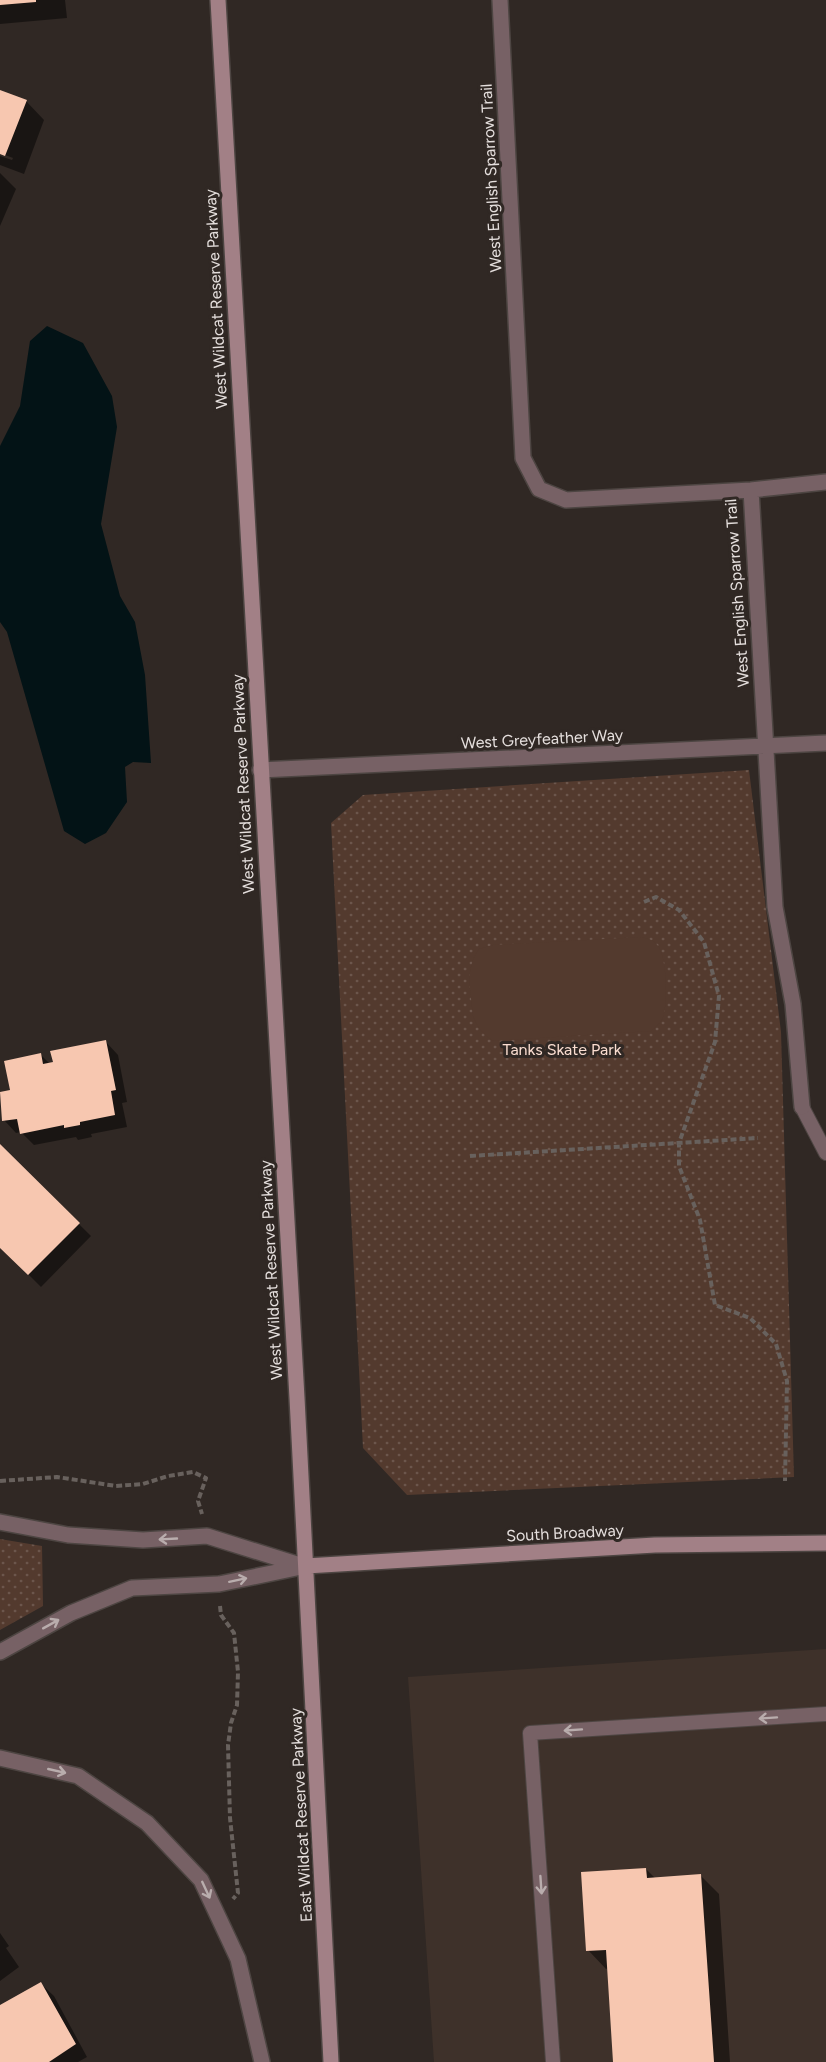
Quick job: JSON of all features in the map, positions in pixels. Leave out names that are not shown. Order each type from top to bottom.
[{"type":"main road","name":"West Wildcat Reserve Parkway","points":[[218,0],[306,1566]]},
{"type":"main road","name":"South Broadway","points":[[306,1566],[655,1545],[826,1543]]},
{"type":"main road","name":"East Wildcat Reserve Parkway","points":[[306,1566],[331,2062]]},
{"type":"street","name":"West English Sparrow Trail","points":[[500,0],[523,458],[539,489],[566,500],[751,490],[775,907],[793,1004],[802,1107]]},
{"type":"street","points":[[751,490],[826,482]]},
{"type":"street","name":"West Greyfeather Way","points":[[260,770],[826,743]]},
{"type":"street","points":[[0,1522],[68,1535],[143,1540],[207,1536],[306,1566]]},
{"type":"street","points":[[0,1653],[70,1613],[132,1588],[219,1584],[306,1566]]},
{"type":"street","points":[[0,1758],[78,1776],[147,1823],[201,1880],[238,1959],[262,2062]]},
{"type":"lane","points":[[802,1107],[826,1153]]},
{"type":"lane","points":[[553,2062],[530,1733],[826,1714]]},
{"type":"path","points":[[644,902],[656,897],[679,910],[704,942],[718,996],[715,1042],[679,1143],[679,1166],[700,1220],[716,1305],[750,1318],[776,1344],[787,1381],[785,1481]]},
{"type":"path","points":[[470,1156],[758,1137]]},
{"type":"path","points":[[0,1481],[57,1477],[116,1486],[143,1484],[168,1476],[193,1472],[206,1478],[198,1501],[207,1536]]},
{"type":"path","points":[[215,1909],[235,1898],[238,1893],[230,1818],[228,1745],[231,1722],[237,1705],[238,1672],[234,1633],[221,1615],[219,1584]]},
{"type":"shaded area","points":[[47,326],[83,343],[112,396],[117,427],[101,524],[120,596],[135,622],[145,675],[151,763],[133,762],[125,767],[127,802],[106,833],[85,844],[64,831],[7,632],[0,622],[0,446],[20,406],[30,341]]},
{"type":"shaded area","points":[[826,1649],[826,2062],[434,2062],[408,1677]]},
{"type":"green space","name":"Tanks Skate Park","points":[[749,770],[781,1032],[794,1477],[407,1495],[363,1448],[331,823],[363,795]]},
{"type":"green space","points":[[642,937],[653,941],[658,946],[665,970],[665,1010],[661,1021],[651,1031],[493,1041],[476,1024],[473,1016],[470,973],[474,957],[479,949],[493,945]]},
{"type":"green space","points":[[0,1539],[42,1546],[43,1606],[0,1630]]},
{"type":"building","points":[[0,0],[36,0],[36,2],[0,5]]},
{"type":"building","points":[[0,90],[27,100],[5,156],[0,154]]},
{"type":"building","points":[[106,1040],[116,1090],[111,1091],[115,1115],[80,1122],[80,1125],[64,1128],[64,1125],[20,1134],[17,1119],[2,1121],[0,1092],[10,1090],[4,1061],[41,1053],[43,1064],[53,1062],[50,1051]]},
{"type":"building","points":[[0,1144],[80,1223],[28,1275],[0,1248]]},
{"type":"building","points":[[646,1868],[647,1878],[701,1874],[714,2062],[613,2062],[606,1950],[586,1951],[581,1872]]},
{"type":"building","points":[[41,1982],[76,2044],[49,2062],[0,2062],[0,2005]]}]
